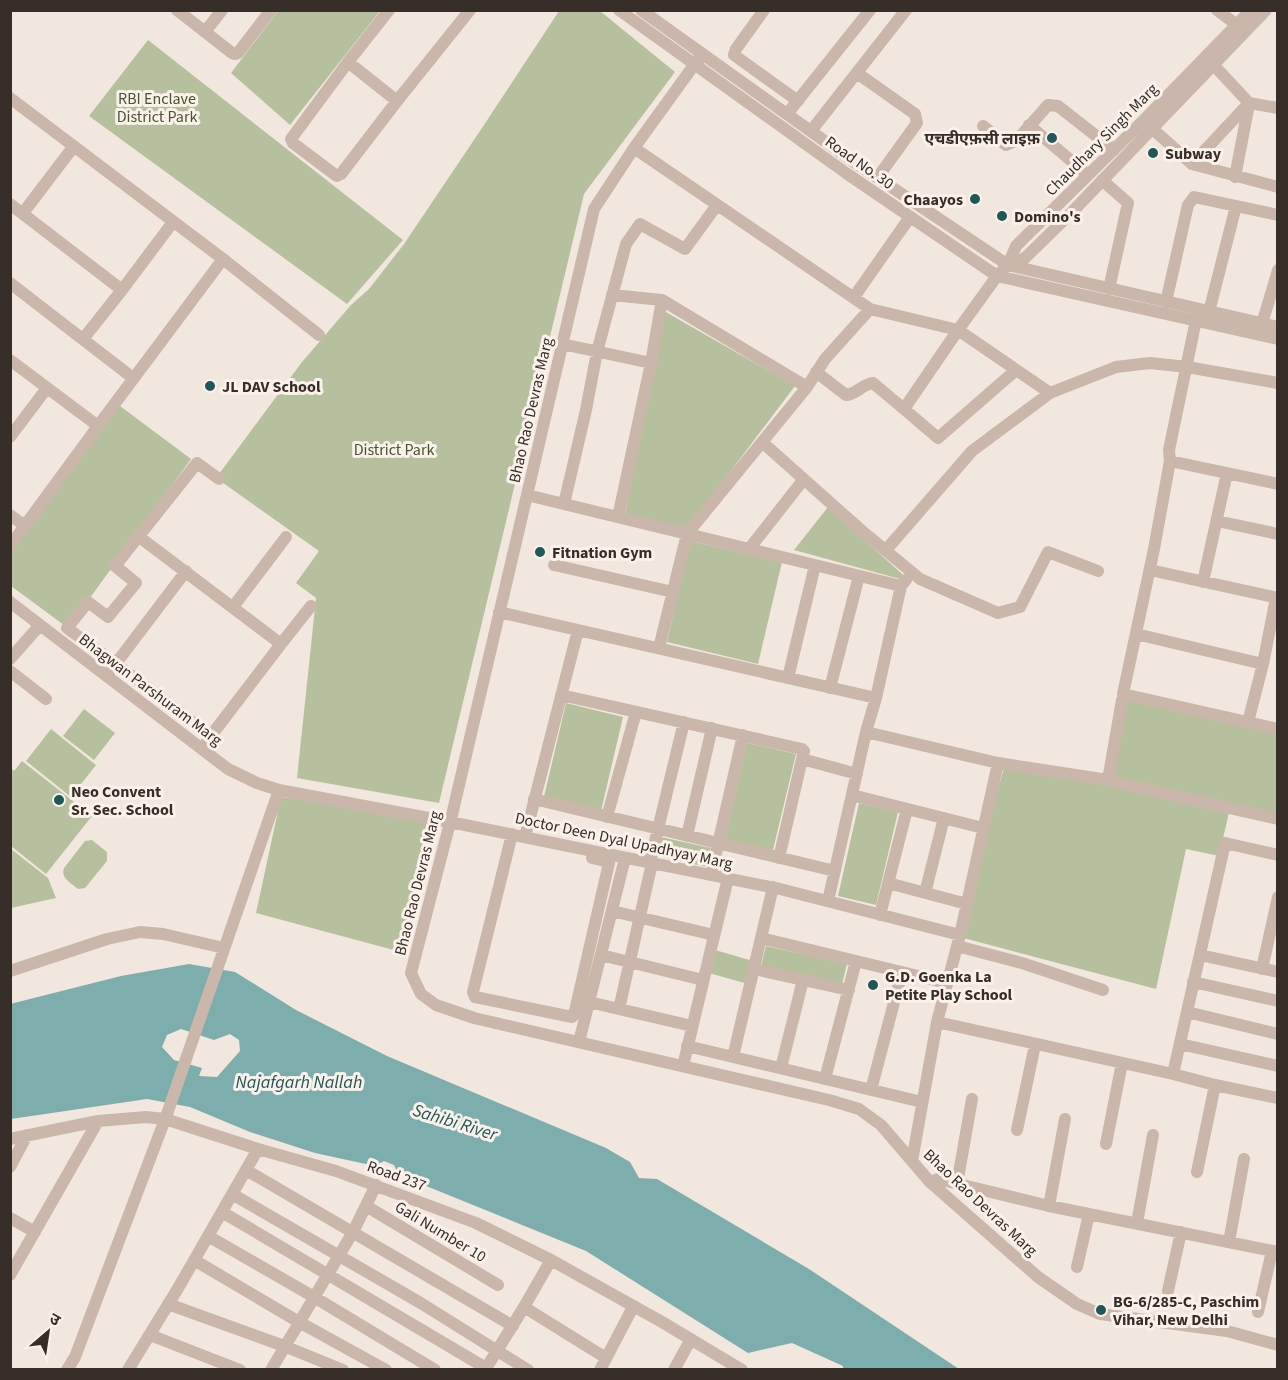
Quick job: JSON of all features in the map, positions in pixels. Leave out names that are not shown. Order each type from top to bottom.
[{"type":"street","points":[[177,10],[235,54],[271,10]]},
{"type":"street","points":[[205,32],[222,10]]},
{"type":"street","points":[[389,10],[291,139],[292,143],[337,176],[341,174],[470,10]]},
{"type":"street","name":"Road No. 30","points":[[619,10],[787,114],[1008,265],[1278,327]]},
{"type":"street","name":"Road No. 30","points":[[641,10],[698,59],[846,173],[997,276],[1278,339]]},
{"type":"street","points":[[764,10],[734,55],[798,101]]},
{"type":"street","points":[[811,131],[906,10]]},
{"type":"street","points":[[1217,10],[1237,25]]},
{"type":"street","name":"Chaudhary Singh Marg","points":[[1210,61],[1251,10]]},
{"type":"street","name":"Chaudhary Singh Marg","points":[[1008,265],[1025,258],[1102,180],[1148,124],[1210,61],[1266,10]]},
{"type":"street","points":[[787,114],[867,11]]},
{"type":"street","name":"Bhao Rao Devras Marg","points":[[698,59],[634,148],[594,209],[450,822],[411,973],[421,993],[436,1005],[474,1018],[829,1100],[859,1109],[881,1125],[930,1182],[1038,1277],[1077,1304],[1100,1314],[1227,1331],[1278,1345]]},
{"type":"street","points":[[1210,61],[1249,103],[1278,108]]},
{"type":"street","points":[[348,62],[396,102]]},
{"type":"street","points":[[857,73],[915,114],[918,123],[878,177]]},
{"type":"street","points":[[10,98],[319,334]]},
{"type":"street","points":[[1192,164],[1249,103]]},
{"type":"street","points":[[1235,177],[1249,103]]},
{"type":"street","points":[[984,126],[1006,145],[1017,140],[1048,105],[1058,106],[1114,150]]},
{"type":"street","points":[[1148,124],[1192,164],[1278,188]]},
{"type":"street","name":"Chaudhary Singh Marg","points":[[1008,265],[1016,246],[1114,150],[1148,124]]},
{"type":"street","points":[[1029,125],[1088,175]]},
{"type":"street","points":[[23,213],[74,146]]},
{"type":"street","points":[[634,148],[870,309],[958,330],[1050,393]]},
{"type":"street","points":[[1102,180],[1128,203],[1109,289]]},
{"type":"street","points":[[1166,302],[1188,205],[1194,197],[1278,214]]},
{"type":"street","points":[[10,204],[122,290]]},
{"type":"street","points":[[564,504],[597,352],[626,244],[640,224],[685,249],[717,205]]},
{"type":"street","points":[[1209,312],[1236,206]]},
{"type":"street","points":[[854,297],[910,217]]},
{"type":"street","points":[[83,339],[173,222]]},
{"type":"street","points":[[10,546],[223,259]]},
{"type":"street","points":[[904,409],[997,276],[1008,265]]},
{"type":"street","points":[[1262,324],[1278,270]]},
{"type":"street","points":[[10,283],[133,378]]},
{"type":"street","points":[[612,295],[662,300],[807,387]]},
{"type":"street","points":[[618,517],[662,300]]},
{"type":"street","points":[[659,648],[687,534],[807,387],[825,359],[870,309]]},
{"type":"street","points":[[1196,320],[1123,694],[1278,729]]},
{"type":"street","points":[[562,344],[651,363]]},
{"type":"street","points":[[10,360],[98,426]]},
{"type":"street","points":[[886,550],[972,451],[1050,393],[1116,367],[1150,363],[1278,383]]},
{"type":"street","points":[[816,372],[846,395],[851,395],[868,383],[873,383],[938,438],[1016,370]]},
{"type":"street","points":[[10,437],[47,388]]},
{"type":"street","points":[[762,442],[920,579],[998,613],[1020,607],[1048,552],[1098,571]]},
{"type":"street","points":[[1170,461],[1278,484]]},
{"type":"street","points":[[59,639],[88,602],[108,617],[136,582],[116,566],[197,463],[219,479]]},
{"type":"street","points":[[1203,582],[1227,473]]},
{"type":"street","points":[[749,549],[804,479]]},
{"type":"street","points":[[527,495],[901,586]]},
{"type":"street","points":[[10,515],[25,526]]},
{"type":"street","points":[[1217,521],[1278,534]]},
{"type":"street","points":[[138,536],[281,644]]},
{"type":"street","points":[[233,607],[286,537]]},
{"type":"street","points":[[554,565],[673,592]]},
{"type":"street","points":[[788,678],[815,565]]},
{"type":"street","points":[[1149,570],[1277,598],[1248,722]]},
{"type":"street","points":[[107,676],[186,571]]},
{"type":"street","points":[[828,901],[901,586],[912,573]]},
{"type":"street","points":[[830,688],[859,576]]},
{"type":"street","name":"Bhagwan Parshuram Marg","points":[[10,602],[228,768],[257,783],[279,790]]},
{"type":"street","points":[[202,748],[311,606]]},
{"type":"street","points":[[499,612],[876,698]]},
{"type":"street","points":[[10,659],[40,625]]},
{"type":"street","points":[[67,628],[211,736]]},
{"type":"street","points":[[525,837],[578,630]]},
{"type":"street","points":[[1136,634],[1263,664]]},
{"type":"street","points":[[10,671],[46,699]]},
{"type":"street","points":[[561,695],[800,748],[804,751],[779,858]]},
{"type":"street","points":[[1108,780],[1122,700]]},
{"type":"street","points":[[607,817],[636,712]]},
{"type":"street","points":[[619,1009],[684,722]]},
{"type":"street","points":[[687,836],[711,728]]},
{"type":"street","points":[[866,732],[998,763],[1108,780],[1278,819]]},
{"type":"street","points":[[711,875],[742,735]]},
{"type":"street","points":[[802,759],[857,774]]},
{"type":"street","points":[[912,1161],[937,1022],[967,904],[998,763]]},
{"type":"street","points":[[67,1370],[75,1357],[170,1107],[279,790]]},
{"type":"street","name":"Doctor Deen Dyal Upadhyay Marg","points":[[279,790],[450,822],[511,838],[525,837],[773,887],[880,915],[1103,990]]},
{"type":"street","points":[[852,795],[983,828]]},
{"type":"street","points":[[534,799],[835,871]]},
{"type":"street","points":[[880,915],[907,809]]},
{"type":"street","points":[[925,893],[944,818]]},
{"type":"street","points":[[511,838],[609,863],[576,1009],[572,1017],[475,997],[473,992],[511,838]]},
{"type":"street","points":[[1173,1074],[1225,843],[1278,855]]},
{"type":"street","points":[[579,1042],[625,858]]},
{"type":"street","points":[[682,1066],[728,878]]},
{"type":"street","points":[[888,883],[967,904]]},
{"type":"street","points":[[733,1057],[773,887]]},
{"type":"street","points":[[1262,969],[1273,938],[1278,897]]},
{"type":"street","points":[[612,911],[714,935]]},
{"type":"street","points":[[10,971],[107,939],[140,932],[163,934],[222,954]]},
{"type":"street","points":[[761,938],[947,983]]},
{"type":"street","points":[[601,955],[703,980]]},
{"type":"street","points":[[1200,955],[1278,972]]},
{"type":"street","points":[[825,1079],[856,961]]},
{"type":"street","points":[[754,969],[849,990]]},
{"type":"street","points":[[871,1090],[902,972]]},
{"type":"street","points":[[781,1068],[803,980]]},
{"type":"street","points":[[1194,982],[1278,1001]]},
{"type":"street","points":[[589,1002],[692,1026]]},
{"type":"street","points":[[1187,1012],[1278,1034]]},
{"type":"street","points":[[937,1022],[1278,1098]]},
{"type":"street","points":[[1180,1044],[1278,1066]]},
{"type":"street","points":[[1017,1130],[1035,1045]]},
{"type":"street","points":[[687,1046],[922,1102]]},
{"type":"street","points":[[1106,1144],[1122,1063]]},
{"type":"street","points":[[1197,1172],[1215,1085]]},
{"type":"street","points":[[957,1184],[972,1099]]},
{"type":"street","name":"Road 237","points":[[10,1139],[98,1120],[146,1117],[165,1119],[336,1171],[476,1223],[551,1260],[742,1370]]},
{"type":"street","points":[[1049,1206],[1065,1119]]},
{"type":"street","points":[[10,1275],[98,1120]]},
{"type":"street","points":[[10,1167],[27,1135]]},
{"type":"street","points":[[1137,1223],[1153,1135]]},
{"type":"street","points":[[128,1370],[258,1149]]},
{"type":"street","points":[[1229,1242],[1244,1159]]},
{"type":"street","points":[[246,1170],[513,1326]]},
{"type":"street","points":[[930,1182],[938,1179],[1049,1206],[1275,1251],[1258,1312]]},
{"type":"street","points":[[271,1370],[353,1232],[376,1185]]},
{"type":"street","points":[[232,1194],[419,1302],[528,1370]]},
{"type":"street","name":"Gali Number 10","points":[[366,1206],[498,1285]]},
{"type":"street","points":[[222,1212],[486,1369],[551,1260]]},
{"type":"street","points":[[1077,1267],[1089,1214]]},
{"type":"street","points":[[10,1218],[35,1232]]},
{"type":"street","points":[[1168,1291],[1181,1233]]},
{"type":"street","points":[[208,1236],[435,1370]]},
{"type":"street","points":[[194,1260],[386,1370]]},
{"type":"street","points":[[168,1304],[343,1370]]},
{"type":"street","points":[[524,1307],[606,1358]]},
{"type":"street","points":[[600,1370],[633,1307]]},
{"type":"street","points":[[150,1335],[240,1370]]},
{"type":"street","points":[[674,1370],[691,1339]]},
{"type":"green space","points":[[278,11],[380,11],[290,125],[231,73]]},
{"type":"green space","name":"District Park","points":[[559,11],[600,11],[675,72],[584,194],[439,803],[297,778],[316,598],[296,583],[319,551],[216,478],[302,362],[351,305],[369,289],[404,244]]},
{"type":"green space","name":"RBI Enclave District Park","points":[[148,40],[403,240],[347,304],[89,116]]},
{"type":"green space","points":[[664,311],[795,386],[687,529],[625,514]]},
{"type":"green space","points":[[120,406],[191,459],[68,628],[11,586],[10,552]]},
{"type":"green space","points":[[828,507],[911,582],[794,550]]},
{"type":"green space","points":[[690,541],[782,562],[758,664],[667,642]]},
{"type":"green space","points":[[1118,698],[1277,733],[1277,818],[1230,808],[1219,856],[1186,849],[1156,989],[956,936],[1006,761],[1102,781]]},
{"type":"green space","points":[[566,703],[623,717],[601,811],[544,797]]},
{"type":"green space","points":[[84,709],[115,733],[94,760],[63,736]]},
{"type":"green space","points":[[51,729],[96,765],[71,797],[26,761]]},
{"type":"green space","points":[[747,743],[796,754],[773,850],[725,839]]},
{"type":"green space","points":[[22,761],[92,816],[46,874],[11,846],[11,768],[14,771]]},
{"type":"green space","points":[[281,797],[428,817],[401,952],[256,913]]},
{"type":"green space","points":[[859,803],[898,812],[876,905],[838,896]]},
{"type":"green space","points":[[661,837],[711,848],[707,867],[657,856]]},
{"type":"green space","points":[[92,840],[107,852],[107,861],[85,888],[78,889],[65,877],[64,868],[85,841]]},
{"type":"green space","points":[[11,849],[48,878],[56,898],[11,908]]},
{"type":"green space","points":[[766,946],[847,964],[842,984],[761,966]]},
{"type":"green space","points":[[715,950],[753,961],[748,984],[709,973]]},
{"type":"water","name":"Najafgarh Nallah","points":[[189,964],[235,972],[296,1010],[387,1056],[606,1148],[630,1162],[639,1178],[657,1179],[809,1269],[959,1369],[843,1369],[843,1366],[792,1343],[748,1353],[586,1251],[399,1175],[394,1165],[384,1161],[375,1166],[315,1153],[250,1132],[190,1107],[147,1099],[11,1119],[10,1004],[121,976]],"holes":[[[181,1029],[214,1040],[230,1034],[239,1040],[240,1051],[217,1077],[199,1076],[202,1068],[174,1060],[162,1047],[167,1035]]]},
{"type":"place","name":"एचडीएफ़सी लाइफ़","points":[[1052,138]]},
{"type":"place","name":"Subway","points":[[1153,153]]},
{"type":"place","name":"Chaayos","points":[[975,199]]},
{"type":"place","name":"Domino's","points":[[1002,216]]},
{"type":"place","name":"JL DAV School","points":[[210,386]]},
{"type":"place","name":"Fitnation Gym","points":[[540,552]]},
{"type":"place","name":"Neo Convent Sr. Sec. School","points":[[59,800]]},
{"type":"place","name":"G.D. Goenka La Petite Play School","points":[[873,985]]},
{"type":"place","name":"BG-6/285-C, Paschim Vihar, New Delhi","points":[[1101,1310]]},
{"type":"water label","name":"Sahibi River","points":[[455,1122]]}]
